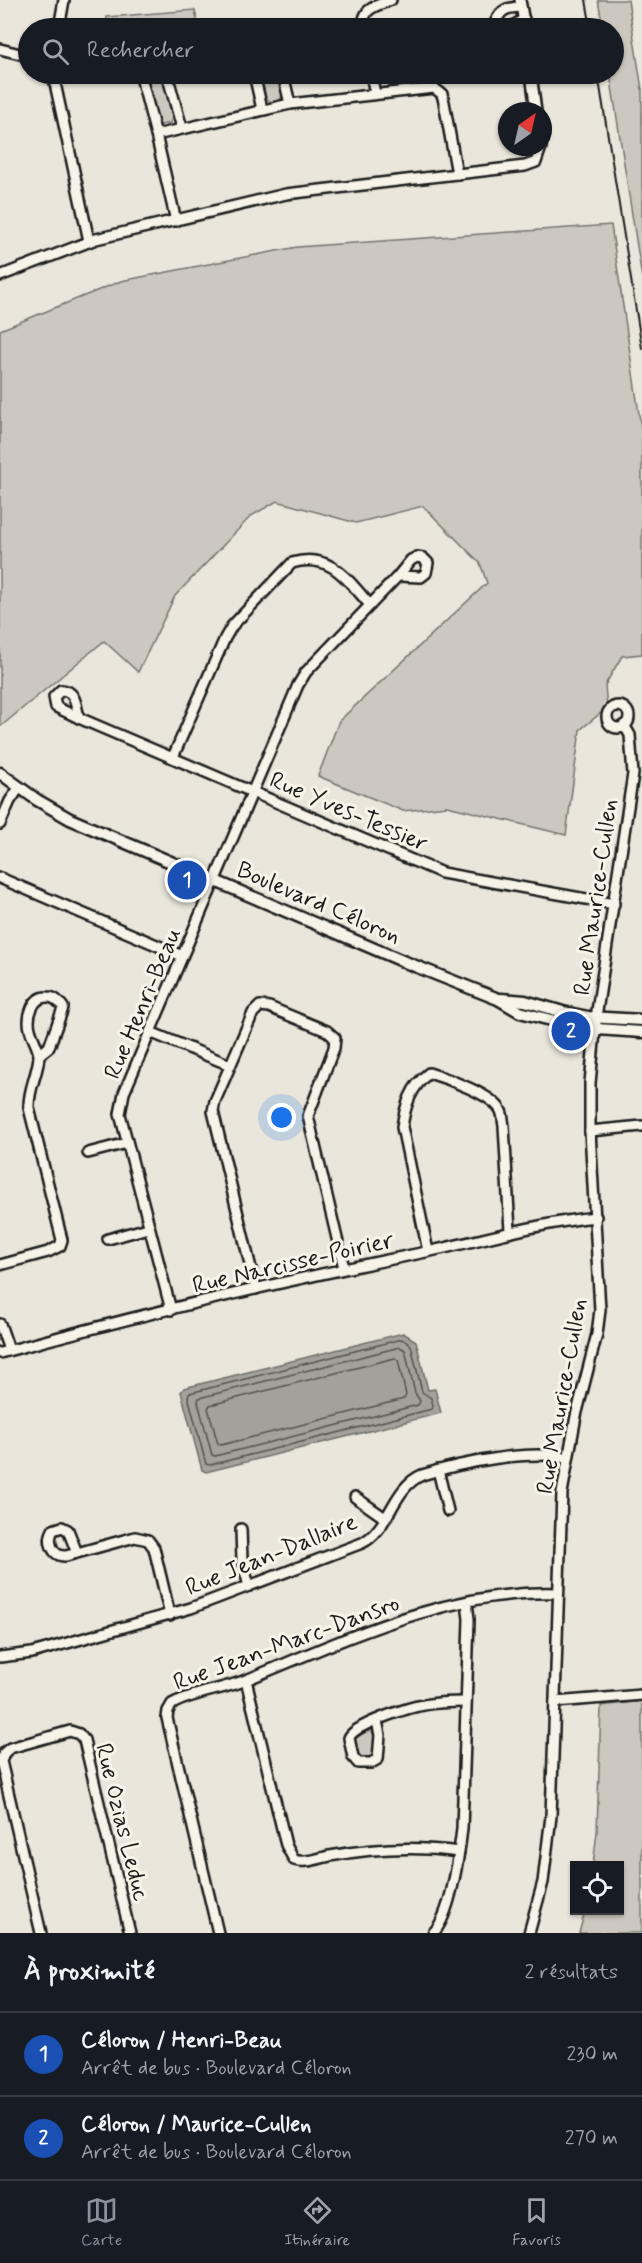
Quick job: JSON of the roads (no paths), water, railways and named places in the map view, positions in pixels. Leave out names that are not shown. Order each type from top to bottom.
[{"type":"street","points":[[61,18],[64,0]]},
{"type":"street","points":[[363,18],[367,10],[391,0]]},
{"type":"street","points":[[497,18],[500,11],[521,3],[523,18]]},
{"type":"street","points":[[0,49],[18,54]]},
{"type":"street","points":[[55,84],[89,241]]},
{"type":"street","points":[[143,84],[176,221]]},
{"type":"street","points":[[170,84],[182,129]]},
{"type":"street","points":[[256,84],[262,109]]},
{"type":"street","points":[[285,84],[290,104]]},
{"type":"street","points":[[373,84],[375,94]]},
{"type":"street","points":[[532,84],[535,102]]},
{"type":"street","points":[[156,135],[290,104],[434,88],[442,94],[449,121],[457,174]]},
{"type":"street","points":[[0,276],[89,241],[286,194],[525,166],[536,162],[538,156]]},
{"type":"street","points":[[173,757],[232,626],[292,563],[306,559],[327,564],[339,571],[370,605]]},
{"type":"street","name":"Rue Henri-Beau","points":[[171,1310],[120,1114],[124,1093],[298,685],[306,672],[398,576]]},
{"type":"street","name":"Rue Yves-Tessier","points":[[79,718],[442,873],[614,904]]},
{"type":"street","name":"Rue Maurice-Cullen","points":[[529,1933],[541,1891],[548,1848],[561,1504],[567,1458],[599,1321],[600,1291],[590,1131],[590,1083],[595,1030],[633,774],[630,735],[624,725]]},
{"type":"street","name":"Boulevard Céloron","points":[[0,773],[62,815],[405,962],[498,999],[520,1012],[595,1030],[642,1032]]},
{"type":"street","points":[[0,824],[10,801],[19,788]]},
{"type":"street","points":[[0,878],[182,956]]},
{"type":"street","points":[[0,1265],[48,1252],[60,1246],[62,1240],[28,1096],[39,1055],[29,1026],[30,1016],[35,1001],[41,997],[50,996],[59,1001],[63,1011],[49,1047],[39,1055]]},
{"type":"street","name":"Boulevard Céloron","points":[[498,999],[525,1001],[563,1012],[597,1018],[642,1020]]},
{"type":"street","points":[[256,1289],[213,1111],[214,1101],[253,1012],[260,1006],[269,1007],[327,1031],[335,1038],[334,1048],[308,1116],[344,1268]]},
{"type":"street","points":[[150,1032],[231,1065]]},
{"type":"street","points":[[428,1251],[402,1127],[405,1109],[417,1081],[429,1073],[443,1077],[489,1099],[501,1110],[504,1126],[510,1232]]},
{"type":"street","points":[[590,1131],[642,1126]]},
{"type":"street","points":[[88,1153],[127,1143]]},
{"type":"street","name":"Rue Narcisse-Poirier","points":[[5,1351],[344,1268],[510,1232],[596,1217]]},
{"type":"street","points":[[108,1239],[148,1228]]},
{"type":"street","points":[[0,1323],[5,1351]]},
{"type":"street","name":"Rue Jean-Dallaire","points":[[0,1657],[32,1653],[170,1615],[366,1542],[415,1478],[438,1470],[517,1456],[555,1455],[567,1458]]},
{"type":"street","points":[[438,1470],[448,1511]]},
{"type":"street","points":[[355,1497],[385,1518]]},
{"type":"street","points":[[241,1529],[242,1560],[249,1586]]},
{"type":"street","points":[[77,1553],[135,1537],[148,1540],[154,1548],[170,1615]]},
{"type":"street","name":"Rue Jean-Marc-Dansro","points":[[218,1933],[167,1714],[170,1706],[177,1701],[246,1680],[396,1621],[506,1594],[558,1593]]},
{"type":"street","points":[[433,1933],[441,1921],[449,1898],[459,1852],[464,1810],[469,1619],[467,1602]]},
{"type":"street","points":[[246,1680],[286,1845],[294,1860],[302,1862],[348,1853],[386,1849],[459,1852]]},
{"type":"street","points":[[555,1702],[642,1695]]},
{"type":"street","points":[[377,1721],[380,1731],[379,1758],[375,1762],[360,1764],[353,1759],[349,1736],[355,1730],[377,1721],[420,1706],[466,1702]]},
{"type":"street","name":"Rue Ozias Leduc","points":[[42,1933],[1,1761],[5,1752],[10,1748],[70,1731],[79,1734],[84,1740],[130,1933]]},
{"type":"water","points":[[403,1333],[416,1341],[428,1390],[435,1389],[441,1413],[206,1472],[202,1470],[181,1392],[184,1388]]},
{"type":"railway","points":[[586,0],[589,18]]},
{"type":"railway","points":[[600,84],[642,348]]},
{"type":"place","name":"Céloron / Henri-Beau","points":[[187,880]]},
{"type":"place","name":"Céloron / Maurice-Cullen","points":[[571,1031]]}]
